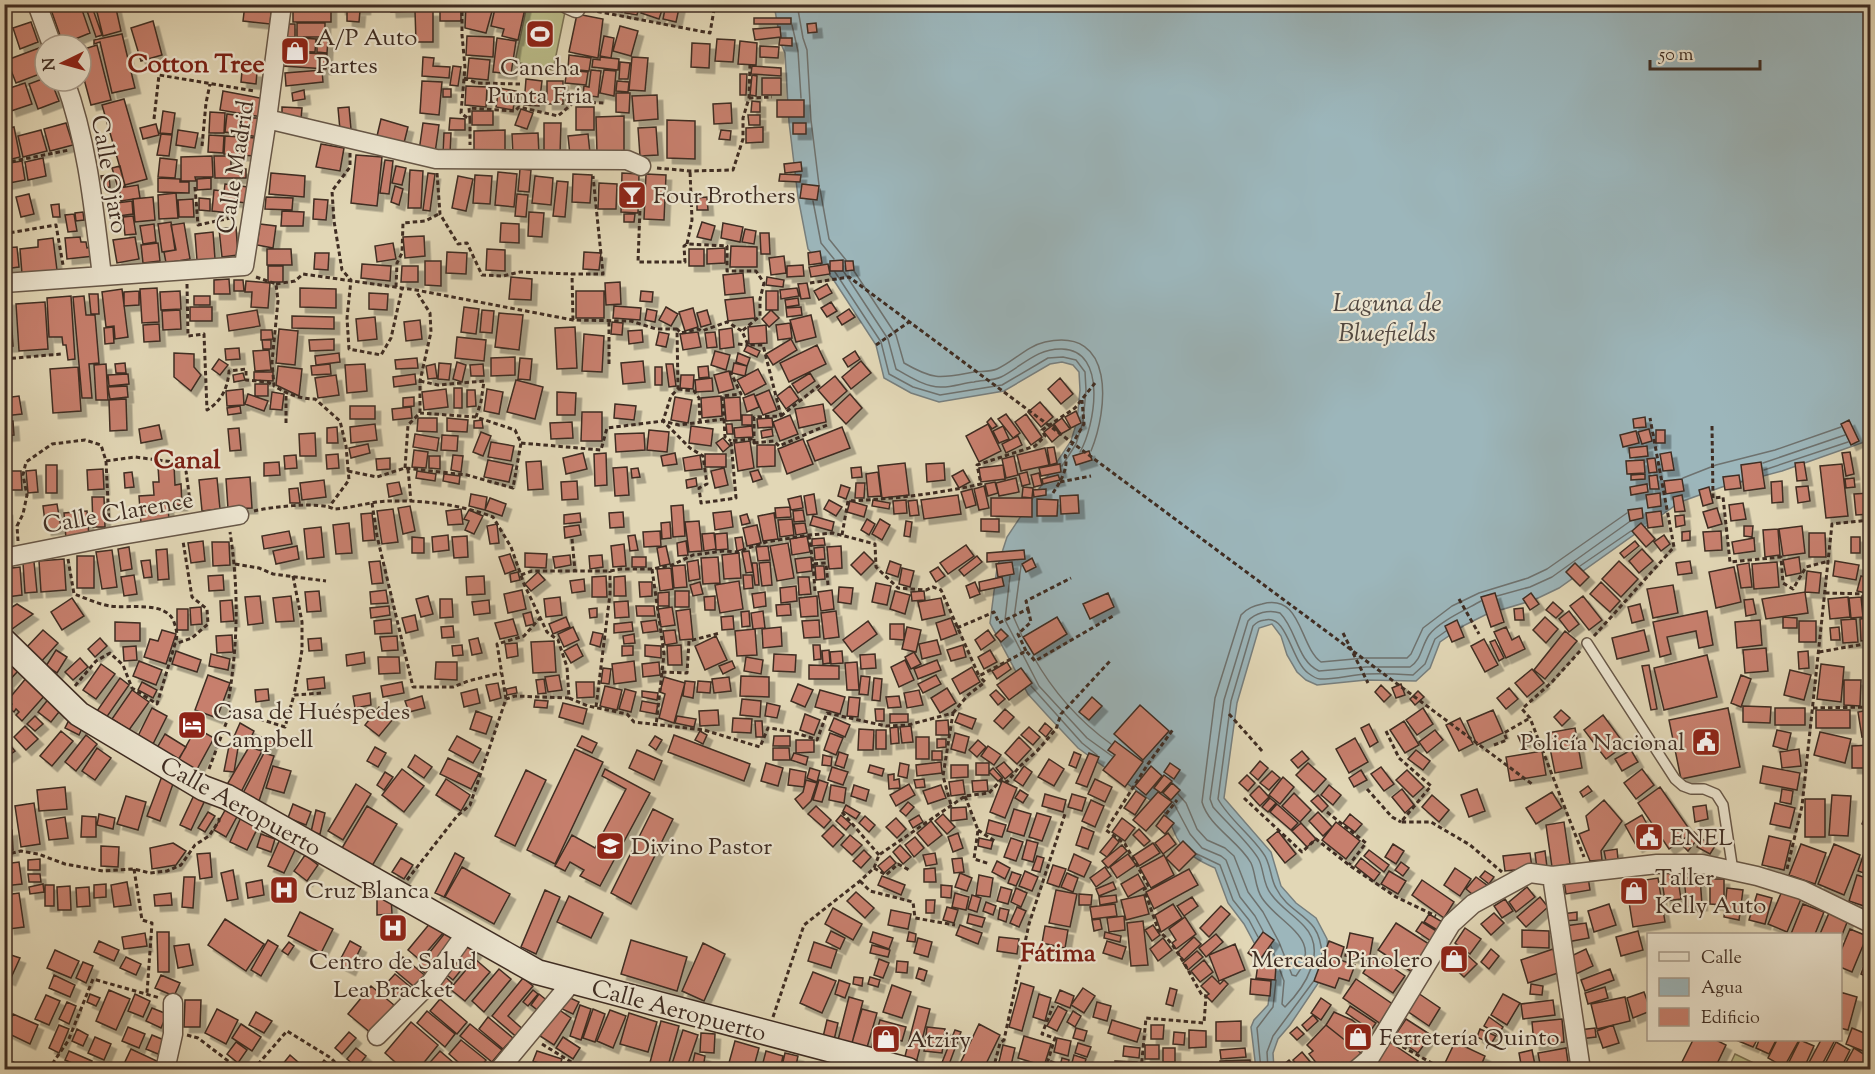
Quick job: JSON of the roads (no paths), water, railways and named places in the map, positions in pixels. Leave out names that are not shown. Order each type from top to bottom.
[{"type":"street","points":[[38,4],[48,33]]},
{"type":"street","name":"Calle Madrid","points":[[102,276],[244,266],[271,94],[282,4]]},
{"type":"street","name":"Calle Ojaro","points":[[69,93],[75,108],[92,189],[102,276]]},
{"type":"street","points":[[267,119],[436,159],[627,160],[641,166]]},
{"type":"street","points":[[4,283],[102,276]]},
{"type":"street","name":"Calle Clarence","points":[[12,556],[233,516]]},
{"type":"street","name":"Calle Aeropuerto","points":[[4,641],[79,714],[203,788],[227,797],[537,972],[908,1070]]},
{"type":"street","points":[[1356,1070],[1369,1059],[1384,1036],[1451,924],[1473,904],[1530,873],[1552,876],[1657,864],[1702,864],[1757,876],[1802,890],[1870,922]]},
{"type":"street","points":[[1552,876],[1581,1070]]},
{"type":"street","points":[[376,1036],[432,981],[466,933]]},
{"type":"street","points":[[499,1070],[572,982]]},
{"type":"street","points":[[165,1070],[173,1031],[173,1003]]},
{"type":"lane","points":[[1587,644],[1675,779],[1691,789],[1704,789],[1716,794],[1723,805],[1733,870]]},
{"type":"water","name":"Laguna de Bluefields","points":[[774,5],[1870,5],[1870,440],[1782,471],[1722,487],[1680,502],[1559,588],[1534,600],[1487,614],[1465,625],[1440,642],[1430,668],[1416,681],[1366,680],[1317,685],[1306,680],[1297,672],[1287,655],[1281,636],[1272,624],[1259,628],[1237,703],[1224,798],[1271,852],[1281,886],[1296,903],[1316,918],[1327,939],[1329,961],[1323,976],[1278,1039],[1273,1053],[1274,1069],[1256,1069],[1251,1027],[1254,1020],[1268,1005],[1271,984],[1259,952],[1244,924],[1228,903],[1215,868],[1198,860],[1184,848],[1161,808],[1078,748],[1047,715],[1028,694],[990,623],[997,568],[1007,537],[1071,441],[1077,421],[1079,372],[1073,365],[1062,362],[1050,364],[1004,391],[939,402],[911,393],[884,378],[876,345],[833,279],[808,249],[798,197],[789,122],[785,53],[781,44]]},
{"type":"place","name":"Cancha Punta Fria","points":[[540,34]]},
{"type":"place","name":"A/P Auto Partes","points":[[295,51]]},
{"type":"place","name":"Four Brothers","points":[[632,195]]},
{"type":"place","name":"Casa de Huéspedes Campbell","points":[[192,725]]},
{"type":"place","name":"Policía Nacional","points":[[1706,742]]},
{"type":"place","name":"ENEL","points":[[1649,837]]},
{"type":"place","name":"Divino Pastor","points":[[610,846]]},
{"type":"place","name":"Cruz Blanca","points":[[284,890]]},
{"type":"place","name":"Taller Kelly Auto","points":[[1634,891]]},
{"type":"place","name":"Centro de Salud Lea Bracket","points":[[393,928]]},
{"type":"place","name":"Mercado Pinolero","points":[[1454,959]]},
{"type":"place","name":"Ferretería Quinto","points":[[1358,1037]]},
{"type":"place","name":"Atziry","points":[[886,1039]]},
{"type":"district","name":"Cotton Tree","points":[[196,63]]},
{"type":"district","name":"Canal","points":[[187,459]]},
{"type":"district","name":"Fátima","points":[[1058,952]]}]
